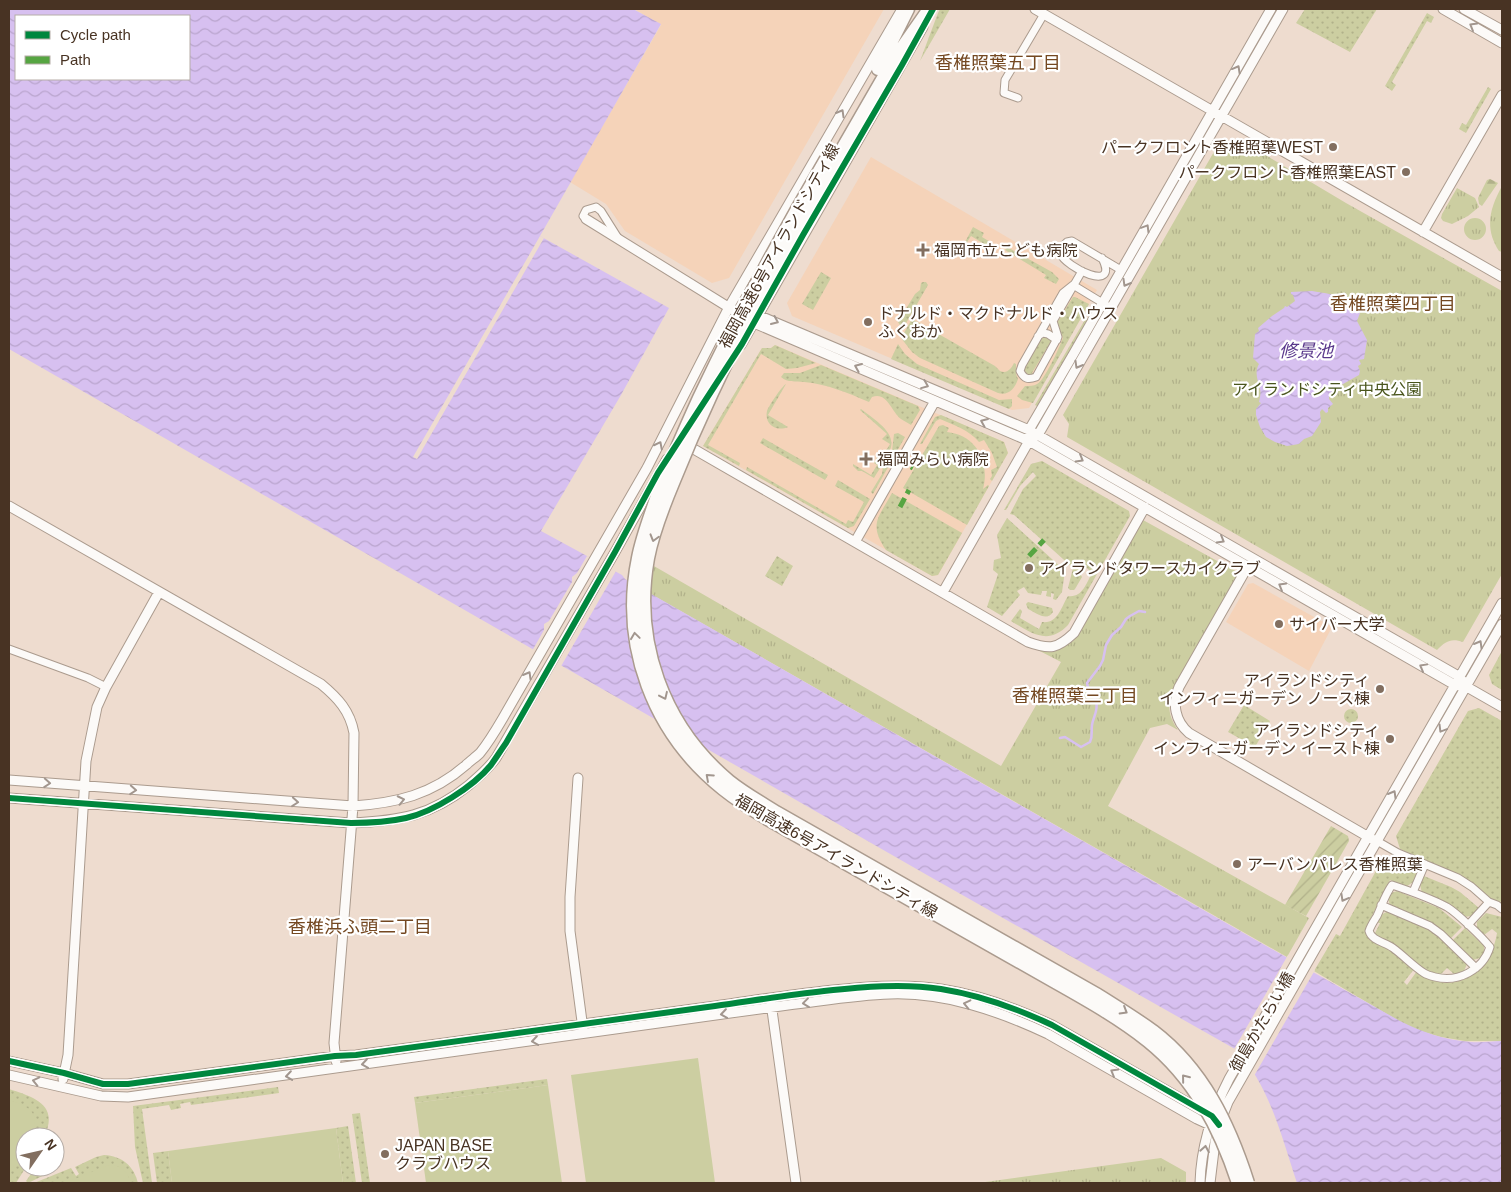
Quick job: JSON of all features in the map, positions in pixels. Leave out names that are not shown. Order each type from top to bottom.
[{"type":"highway","points":[[890,57],[908,9]]},
{"type":"highway","points":[[890,57],[931,9]]},
{"type":"highway","name":"福岡高速6号アイランドシティ線","points":[[890,57],[762,273],[725,343],[667,471],[645,528],[635,575],[633,629],[636,648],[647,686],[664,723],[690,758],[722,789],[770,821],[1063,986],[1148,1040],[1180,1071],[1200,1098],[1226,1148],[1238,1183]]},
{"type":"highway","name":"福岡高速6号アイランドシティ線","points":[[830,161],[730,355],[687,450],[655,533],[648,558],[644,610],[648,646],[657,681],[668,705],[686,734],[712,765],[748,795],[1098,995],[1154,1032],[1188,1064],[1210,1094],[1231,1134],[1248,1183]]},
{"type":"street","points":[[9,780],[353,806],[377,805],[412,797],[440,784],[478,755],[504,718],[636,488],[729,307],[902,9]]},
{"type":"street","points":[[9,798],[351,824],[407,818],[428,811],[449,799],[490,767],[506,743],[616,552],[658,473],[742,344],[902,65],[931,9]]},
{"type":"street","points":[[943,592],[1029,441],[1038,435],[1107,306],[1121,270],[1271,9]]},
{"type":"street","points":[[1029,441],[1029,430],[1107,306],[1222,116],[1284,9]]},
{"type":"street","points":[[1443,9],[1502,42]]},
{"type":"street","points":[[1464,9],[1502,30]]},
{"type":"street","points":[[1005,80],[1040,11],[1423,232],[1501,273]]},
{"type":"street","points":[[1423,232],[1502,94]]},
{"type":"street","points":[[618,238],[601,211],[596,207],[586,210],[583,216],[586,219],[754,323],[1029,441],[1382,644],[1455,685],[1467,687],[1502,707]]},
{"type":"street","points":[[1102,258],[1105,270],[1103,275],[1098,278],[1092,277],[1062,258],[1060,253],[1061,248],[1067,242],[1072,241],[1102,258],[1121,270]]},
{"type":"street","points":[[1073,285],[1063,293],[1022,365],[1020,371],[1027,379],[1036,377],[1057,340],[1058,337],[1053,321],[1082,271]]},
{"type":"street","points":[[1073,285],[1107,306]]},
{"type":"street","points":[[729,307],[758,314],[1029,430],[1460,677],[1467,687]]},
{"type":"street","points":[[1038,336],[1044,333],[1057,340]]},
{"type":"street","points":[[855,542],[935,401]]},
{"type":"street","points":[[679,441],[1028,642],[1050,648],[1057,646],[1074,633],[1145,507]]},
{"type":"street","points":[[9,506],[321,684],[338,698],[346,709],[354,733],[353,806],[334,1043],[338,1069]]},
{"type":"street","points":[[1248,566],[1180,687],[1176,700],[1177,718],[1184,729],[1398,853],[1458,878],[1489,902],[1501,906]]},
{"type":"street","points":[[63,1087],[68,1055],[86,761],[89,745],[97,706],[159,592]]},
{"type":"street","name":"御島かたらい橋","points":[[1214,1122],[1220,1098],[1502,603]]},
{"type":"street","name":"御島かたらい橋","points":[[1214,1122],[1228,1102],[1502,624]]},
{"type":"street","points":[[9,650],[88,678],[106,687]]},
{"type":"street","points":[[578,778],[570,897],[570,931],[584,1034]]},
{"type":"street","points":[[1413,892],[1425,864]]},
{"type":"street","points":[[1392,885],[1447,907],[1490,947],[1488,953],[1483,962],[1466,975],[1443,979],[1424,974],[1392,947],[1370,935],[1371,925],[1381,905],[1392,885]]},
{"type":"street","points":[[1468,925],[1489,902]]},
{"type":"street","points":[[1381,905],[1430,926],[1441,934],[1476,968]]},
{"type":"street","points":[[9,1061],[103,1084],[128,1084],[335,1056],[356,1055],[771,997],[890,985],[940,988],[1006,1005],[1052,1025],[1214,1122]]},
{"type":"street","points":[[9,1075],[101,1096],[128,1097],[772,1007],[891,994],[938,997],[1000,1013],[1048,1034],[1197,1119],[1214,1122]]},
{"type":"street","points":[[771,997],[796,1183]]},
{"type":"street","points":[[1200,1183],[1214,1122]]},
{"type":"street","points":[[1210,1183],[1215,1142],[1214,1122]]},
{"type":"shaded area","points":[[634,9],[884,9],[729,278],[712,283],[625,231],[606,204],[570,182],[661,25]]},
{"type":"shaded area","name":"福岡市立こども病院","points":[[871,157],[1097,290],[1029,408],[1012,410],[792,316],[787,303]]},
{"type":"shaded area","name":"福岡みらい病院","points":[[775,345],[1004,442],[1008,453],[938,575],[932,576],[703,446],[762,348],[771,348]]},
{"type":"shaded area","name":"サイバー大学","points":[[1253,583],[1332,627],[1309,671],[1226,622],[1248,584]]},
{"type":"green space","points":[[940,9],[950,9],[920,61],[938,13]]},
{"type":"green space","points":[[1305,9],[1377,9],[1350,52],[1296,23]]},
{"type":"green space","points":[[1427,13],[1434,17],[1431,23],[1427,21],[1392,82],[1396,85],[1392,91],[1385,86]]},
{"type":"green space","points":[[1488,87],[1491,89],[1466,133],[1459,129],[1462,123],[1466,125]]},
{"type":"green space","name":"アイランドシティ中央公園","points":[[1237,138],[1346,203],[1502,291],[1502,574],[1463,642],[1449,641],[1437,650],[1067,437],[1069,424],[1063,415],[1219,143],[1229,145]]},
{"type":"green space","points":[[1490,179],[1498,183],[1482,206],[1479,204],[1478,198],[1487,180]]},
{"type":"green space","points":[[1502,186],[1502,252],[1499,251],[1494,243],[1491,234],[1490,218],[1494,202]]},
{"type":"green space","points":[[1457,188],[1475,198],[1479,207],[1468,216],[1452,224],[1443,221],[1441,218]]},
{"type":"green space","points":[[1475,218],[1483,221],[1486,229],[1483,237],[1475,240],[1467,237],[1464,229],[1467,221]]},
{"type":"green space","points":[[973,227],[984,233],[982,237],[997,246],[994,250],[971,236],[963,246]]},
{"type":"green space","points":[[1007,247],[1052,272],[1059,279],[1056,284],[1044,278],[1046,275],[1005,250]]},
{"type":"green space","points":[[821,272],[831,278],[813,310],[802,304]]},
{"type":"green space","points":[[926,282],[928,285],[905,325],[900,325],[898,322],[915,294],[920,290],[921,283]]},
{"type":"green space","points":[[1073,297],[1089,304],[1033,403],[1022,400],[1017,396],[1025,386],[1037,384],[1044,377],[1052,363],[1063,338],[1057,323]]},
{"type":"green space","points":[[1086,318],[1089,320],[1039,407],[1035,405]]},
{"type":"green space","points":[[912,319],[995,366],[1002,372],[1010,369],[1014,363],[1016,364],[1018,379],[1015,386],[1008,393],[998,393],[920,358],[912,352],[901,338]]},
{"type":"green space","points":[[1044,335],[1052,339],[1053,342],[1049,349],[1047,348],[1032,373],[1035,374],[1028,376],[1024,369],[1039,338]]},
{"type":"green space","points":[[898,344],[905,354],[917,364],[999,400],[1012,399],[1012,406],[1009,409],[891,359]]},
{"type":"green space","points":[[775,345],[816,363],[786,369],[761,354],[708,445],[740,463],[739,466],[703,446],[762,348],[771,348]]},
{"type":"green space","points":[[821,365],[918,406],[920,410],[911,425],[897,416],[885,399],[881,397],[872,397],[869,402],[829,387],[813,383],[789,381],[781,377],[784,373],[800,373]]},
{"type":"green space","points":[[786,384],[768,415],[788,427],[780,429],[769,424],[767,411],[781,388]]},
{"type":"green space","points":[[861,409],[882,425],[890,436],[891,441],[888,455],[874,478],[862,471],[858,471],[853,464],[871,475],[877,465],[874,463],[880,452],[884,454],[890,444],[882,439],[887,434]]},
{"type":"green space","points":[[941,415],[1004,442],[1008,453],[992,481],[990,479],[992,476],[991,470],[997,467],[992,453],[984,440],[979,442],[966,431],[940,419],[936,421],[922,444],[920,444],[935,417]]},
{"type":"green space","points":[[943,425],[949,428],[947,432],[957,434],[973,444],[983,460],[985,479],[983,489],[989,486],[967,525],[903,488],[939,426]]},
{"type":"green space","points":[[898,433],[905,437],[873,494],[871,492],[882,474],[883,467],[892,451],[894,434]]},
{"type":"green space","points":[[763,438],[828,475],[825,480],[760,443]]},
{"type":"green space","points":[[1042,461],[1129,511],[1130,516],[1068,625],[1053,635],[1046,636],[1026,630],[1011,621],[1020,609],[1022,611],[1020,618],[1039,629],[1042,622],[1055,618],[1068,596],[1080,593],[1092,573],[1085,566],[1079,572],[1082,577],[1075,589],[1070,590],[1068,588],[1073,568],[1014,515],[1010,514],[1023,489],[1036,476],[1033,472],[1020,486],[1006,510],[1004,510],[1031,464]]},
{"type":"green space","points":[[747,467],[846,524],[848,520],[853,522],[864,502],[835,486],[838,480],[870,499],[854,526],[848,528],[746,470]]},
{"type":"green space","points":[[1104,476],[1356,621],[1356,623],[1103,478]]},
{"type":"green space","points":[[892,493],[962,533],[938,575],[932,576],[886,550],[878,534],[877,521]]},
{"type":"green space","name":"アイランドタワースカイクラブ","points":[[1007,518],[1065,571],[1062,592],[1056,600],[1053,599],[1054,594],[1051,593],[1051,597],[1046,596],[1047,591],[1042,591],[1041,595],[1028,593],[1024,587],[1017,591],[1020,595],[1002,616],[987,607],[998,574],[993,570],[994,560],[1001,558],[997,535]]},
{"type":"green space","points":[[1143,520],[1239,573],[1172,691],[1170,712],[1178,730],[1167,724],[1150,728],[1108,806],[1309,918],[1287,957],[635,585],[647,562],[1001,766],[1061,662],[1034,648],[1056,651],[1074,640]]},
{"type":"green space","points":[[777,556],[793,566],[782,586],[765,576]]},
{"type":"green space","points":[[1028,602],[1052,608],[1053,612],[1048,616],[1041,616],[1028,609],[1026,604]]},
{"type":"green space","points":[[1502,651],[1502,690],[1492,684],[1489,675]]},
{"type":"green space","points":[[1244,705],[1270,721],[1255,747],[1228,732]]},
{"type":"green space","points":[[1479,708],[1502,721],[1502,901],[1500,902],[1491,899],[1428,862],[1400,849],[1396,836],[1468,711]]},
{"type":"green space","points":[[1348,709],[1354,709],[1358,716],[1354,723],[1348,723],[1344,719],[1344,713]]},
{"type":"green space","points":[[1331,826],[1348,836],[1349,841],[1306,916],[1285,905]]},
{"type":"green space","points":[[1386,859],[1417,873],[1413,882],[1406,887],[1390,880],[1368,924],[1366,933],[1370,940],[1390,949],[1415,968],[1404,982],[1407,985],[1417,971],[1430,979],[1443,982],[1456,982],[1468,978],[1487,960],[1497,933],[1492,929],[1484,935],[1477,928],[1477,922],[1486,913],[1502,917],[1502,1041],[1465,1041],[1420,1031],[1402,1023],[1314,971],[1336,934],[1340,936],[1382,860]]},
{"type":"green space","points":[[1424,876],[1460,892],[1479,908],[1471,916],[1463,917],[1422,893],[1420,885]]},
{"type":"green space","points":[[1397,891],[1439,908],[1462,927],[1450,939],[1420,917],[1390,906],[1388,898],[1391,893]]},
{"type":"green space","points":[[1388,911],[1436,933],[1467,964],[1464,971],[1454,974],[1447,968],[1440,975],[1426,971],[1389,942],[1374,935],[1380,923],[1378,923],[1381,915]]},
{"type":"green space","points":[[1465,928],[1484,946],[1484,952],[1480,958],[1473,960],[1452,941]]},
{"type":"green space","points":[[698,1058],[715,1183],[586,1183],[571,1075]]},
{"type":"green space","points":[[547,1079],[548,1085],[415,1103],[414,1097]]},
{"type":"green space","points":[[548,1085],[562,1183],[426,1183],[415,1103]]},
{"type":"green space","points":[[278,1087],[279,1093],[191,1105],[190,1102],[180,1104],[181,1108],[171,1110],[169,1105],[142,1109],[152,1183],[143,1183],[135,1147],[133,1106]]},
{"type":"green space","points":[[9,1089],[35,1099],[46,1109],[49,1117],[48,1127],[15,1127],[15,1177],[20,1177],[16,1183],[9,1183]]},
{"type":"green space","points":[[9,1100],[28,1108],[32,1112],[35,1122],[34,1127],[15,1127],[15,1164],[9,1174]]},
{"type":"green space","points":[[360,1113],[370,1183],[362,1183],[352,1114]]},
{"type":"green space","points":[[348,1126],[356,1183],[343,1183],[336,1128]]},
{"type":"green space","points":[[336,1128],[343,1183],[172,1183],[168,1151]]},
{"type":"green space","points":[[168,1151],[172,1183],[157,1183],[153,1153]]},
{"type":"green space","points":[[104,1155],[122,1160],[134,1172],[138,1183],[34,1183],[49,1177],[65,1177],[65,1170],[71,1168],[76,1176],[79,1174],[75,1167]]},
{"type":"green space","points":[[1161,1158],[1186,1172],[1186,1183],[978,1183]]},
{"type":"green space","points":[[112,1165],[125,1171],[131,1183],[65,1183],[106,1166]]},
{"type":"green space","points":[[29,1177],[40,1177],[28,1183],[26,1181]]},
{"type":"water","points":[[9,9],[633,9],[661,24],[540,236],[669,308],[621,395],[541,531],[622,575],[625,579],[1400,1021],[1425,1032],[1461,1041],[1502,1041],[1502,1183],[1297,1183],[1266,1094],[1247,1063],[1235,1049],[927,875],[9,349]]},
{"type":"water","name":"修景池","points":[[1312,291],[1340,297],[1349,302],[1360,313],[1357,321],[1367,340],[1364,359],[1359,360],[1361,364],[1358,366],[1359,375],[1329,394],[1329,399],[1333,404],[1328,408],[1328,412],[1326,413],[1322,409],[1320,412],[1321,422],[1312,436],[1304,439],[1299,444],[1287,446],[1266,437],[1256,415],[1256,409],[1261,403],[1259,402],[1260,391],[1257,380],[1259,364],[1253,358],[1255,334],[1259,331],[1258,328],[1272,316],[1295,301],[1291,292]]},
{"type":"pier","points":[[540,236],[544,238],[417,459],[413,457]]},
{"type":"pier","points":[[587,556],[616,571],[560,668],[532,651],[544,630],[544,624],[549,621],[572,582],[572,577],[577,573]]},
{"type":"pier","points":[[1288,955],[1315,970],[1254,1076],[1233,1051]]},
{"type":"waterway","points":[[1060,738],[1065,737],[1081,747],[1090,742],[1097,704],[1087,683],[1100,666],[1106,645],[1112,635],[1130,616],[1139,611],[1145,612]]},
{"type":"marked path","points":[[885,452],[913,468]]},
{"type":"marked path","points":[[900,507],[909,490]]},
{"type":"marked path","points":[[1029,556],[1044,540]]},
{"type":"cycle path","points":[[9,798],[365,823],[417,815],[452,798],[474,782],[491,765],[506,743],[658,473],[742,344],[933,9]]},
{"type":"cycle path","points":[[9,1061],[103,1084],[128,1084],[810,993],[867,987],[912,986],[941,989],[969,995],[1011,1008],[1052,1025],[1212,1116],[1219,1125]]},
{"type":"place","name":"パークフロント香椎照葉WEST","points":[[1333,147]]},
{"type":"place","name":"パークフロント香椎照葉EAST","points":[[1406,172]]},
{"type":"place","name":"福岡市立こども病院","points":[[923,250]]},
{"type":"place","name":"ドナルド・マクドナルド・ハウス ふくおか","points":[[868,322]]},
{"type":"place","name":"福岡みらい病院","points":[[866,459]]},
{"type":"place","name":"アイランドタワースカイクラブ","points":[[1029,568]]},
{"type":"place","name":"サイバー大学","points":[[1279,624]]},
{"type":"place","name":"アイランドシティ インフィニガーデン ノース棟","points":[[1380,689]]},
{"type":"place","name":"アイランドシティ インフィニガーデン イースト棟","points":[[1390,739]]},
{"type":"place","name":"アーバンパレス香椎照葉","points":[[1237,864]]},
{"type":"place","name":"JAPAN BASE クラブハウス","points":[[385,1154]]},
{"type":"district","name":"香椎照葉五丁目","points":[[998,63]]},
{"type":"district","name":"香椎照葉四丁目","points":[[1393,304]]},
{"type":"district","name":"香椎照葉三丁目","points":[[1075,696]]},
{"type":"district","name":"香椎浜ふ頭二丁目","points":[[360,927]]}]
